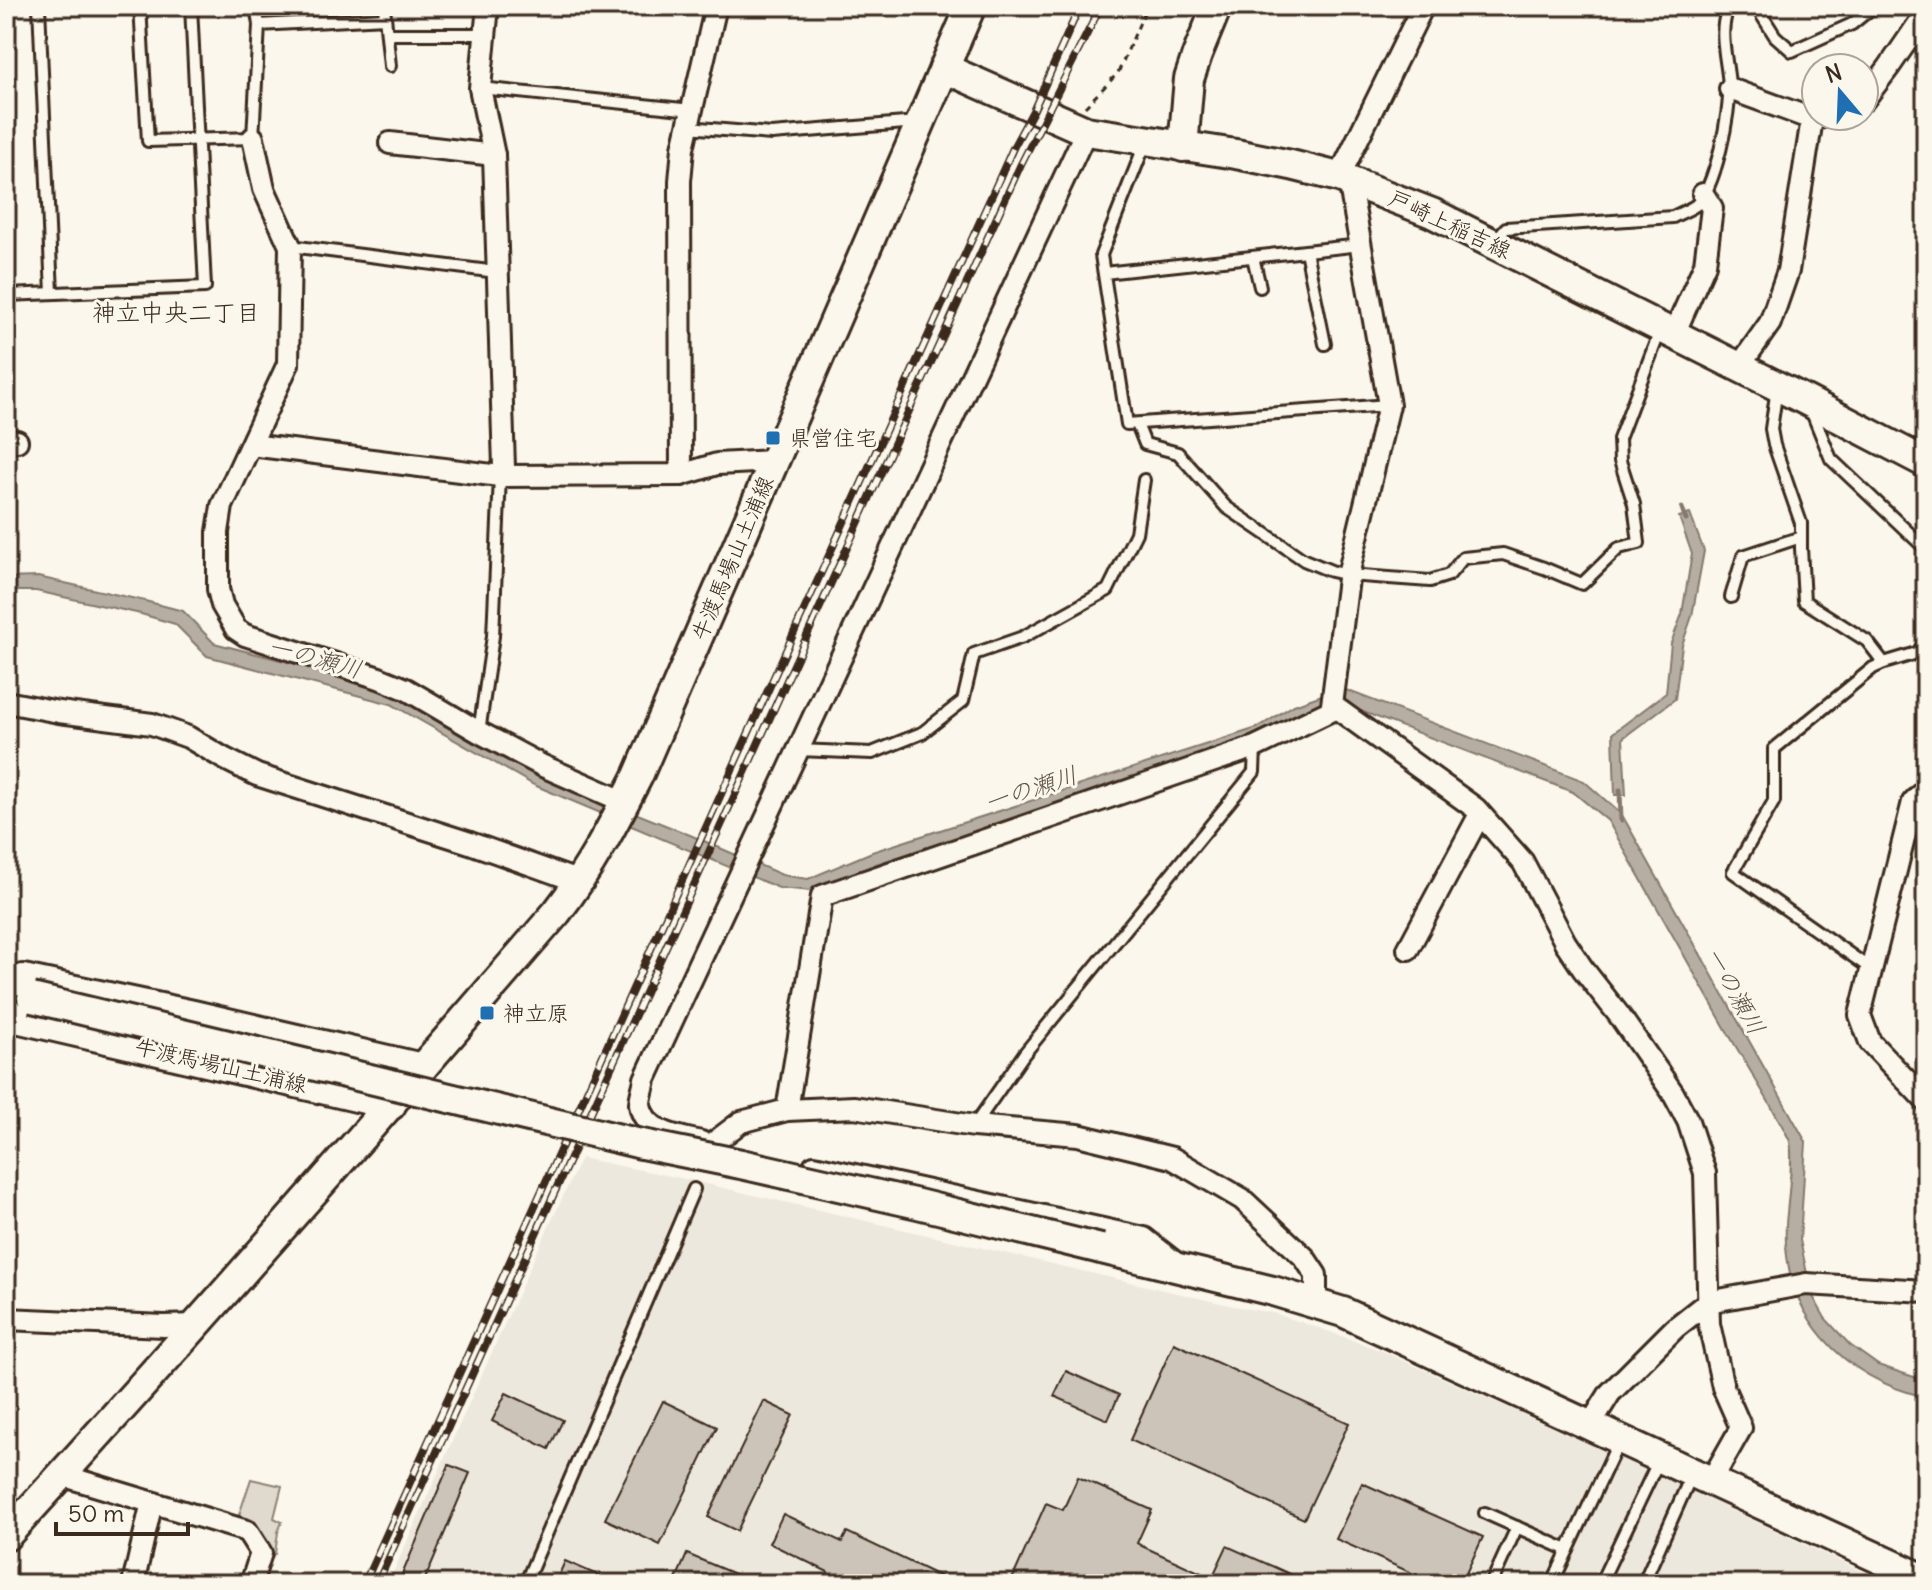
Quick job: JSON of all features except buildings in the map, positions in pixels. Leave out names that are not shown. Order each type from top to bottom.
[{"type":"main road","name":"牛渡馬場山土浦線","points":[[6,1010],[12,1017],[391,1105],[557,912],[606,840],[650,748],[971,6]]},
{"type":"main road","points":[[1183,147],[1189,79],[1217,6]]},
{"type":"main road","name":"戸崎上稲吉線","points":[[944,68],[1077,128],[1236,154],[1346,179],[1432,213],[1926,463]]},
{"type":"main road","name":"牛渡馬場山土浦線","points":[[6,982],[23,979],[39,982],[422,1068]]},
{"type":"main road","points":[[19,995],[637,1143],[918,1204],[1273,1291],[1343,1312],[1926,1580]]},
{"type":"main road","points":[[6,1536],[391,1105]]},
{"type":"street","points":[[488,6],[480,88],[494,155],[504,467],[500,476]]},
{"type":"street","points":[[681,475],[680,181],[683,148],[716,6]]},
{"type":"street","points":[[1423,6],[1346,179],[1351,191],[1389,405],[1348,575],[1332,705],[1475,808],[1523,862],[1565,942],[1673,1093],[1688,1121],[1705,1173],[1709,1324],[1723,1387],[1741,1428],[1702,1476]]},
{"type":"street","points":[[1880,79],[1926,13]]},
{"type":"street","points":[[1730,89],[1800,112]]},
{"type":"street","points":[[1077,128],[798,750],[645,1079],[640,1105],[650,1124],[674,1136],[1144,1238],[1186,1271]]},
{"type":"street","points":[[1739,367],[1770,323],[1788,271],[1817,132]]},
{"type":"street","points":[[253,138],[264,189],[290,246],[288,364],[222,506],[218,532],[218,589],[222,605],[236,629],[245,635],[406,689],[543,766],[625,802]]},
{"type":"street","points":[[390,143],[494,155]]},
{"type":"street","points":[[1668,331],[1705,264],[1712,208],[1703,194]]},
{"type":"street","points":[[251,445],[500,476],[681,475],[717,464],[773,461]]},
{"type":"street","points":[[6,702],[152,724],[188,737],[257,775],[470,843],[580,882]]},
{"type":"street","points":[[787,1110],[822,896],[1255,747],[1336,708]]},
{"type":"street","points":[[1926,789],[1913,802],[1860,1015],[1870,1042],[1926,1101]]},
{"type":"street","points":[[1408,949],[1480,814]]},
{"type":"street","points":[[712,1144],[741,1122],[787,1110],[854,1107],[974,1126],[1078,1135],[1172,1158],[1242,1199],[1304,1257],[1316,1275],[1316,1304]]},
{"type":"street","points":[[1590,1425],[1610,1393],[1675,1328],[1708,1302],[1801,1286],[1926,1291]]},
{"type":"street","points":[[6,1319],[197,1325]]},
{"type":"street","points":[[61,1475],[247,1531],[261,1553],[251,1584]]},
{"type":"street","points":[[133,1584],[152,1502]]},
{"type":"lane","points":[[39,6],[52,293]]},
{"type":"lane","points":[[140,6],[148,141],[253,138],[259,25],[256,6]]},
{"type":"lane","points":[[6,295],[205,287],[191,6]]},
{"type":"lane","points":[[1493,244],[1506,228],[1673,217],[1697,204],[1709,184],[1726,126],[1730,89],[1723,31],[1730,6]]},
{"type":"lane","points":[[1756,6],[1775,36],[1792,51],[1852,24],[1874,6]]},
{"type":"lane","points":[[259,25],[384,12],[390,66]]},
{"type":"lane","points":[[387,34],[485,34]]},
{"type":"lane","points":[[480,88],[772,134],[921,121]]},
{"type":"lane","points":[[1146,141],[1101,255],[1127,424],[1389,405]]},
{"type":"lane","points":[[1104,273],[1361,245]]},
{"type":"lane","points":[[290,246],[497,272]]},
{"type":"lane","points":[[1306,251],[1325,344]]},
{"type":"lane","points":[[1253,257],[1260,287]]},
{"type":"lane","points":[[1137,424],[1145,444],[1178,453],[1226,507],[1304,560],[1331,571],[1430,581],[1449,575],[1463,558],[1503,554],[1582,584],[1619,548],[1639,543],[1634,504],[1620,461],[1619,439],[1668,331]]},
{"type":"lane","points":[[1777,386],[1771,429],[1801,523],[1804,601],[1867,641],[1884,663]]},
{"type":"lane","points":[[1807,401],[1831,459],[1926,549]]},
{"type":"lane","points":[[479,732],[493,636],[500,476]]},
{"type":"lane","points":[[798,750],[872,753],[922,733],[963,701],[974,654],[1023,637],[1108,590],[1136,533],[1144,480]]},
{"type":"lane","points":[[1731,597],[1743,556],[1801,537]]},
{"type":"lane","points":[[1871,969],[1733,872],[1774,801],[1774,749],[1873,668],[1917,653],[1926,642]]},
{"type":"lane","points":[[974,1126],[1024,1054],[1254,772],[1255,747]]},
{"type":"lane","points":[[525,1584],[694,1189]]},
{"type":"lane","points":[[1552,1584],[1621,1439]]},
{"type":"lane","points":[[1600,1584],[1661,1457]]},
{"type":"lane","points":[[1643,1584],[1702,1476]]},
{"type":"lane","points":[[1485,1513],[1568,1550]]},
{"type":"lane","points":[[1491,1584],[1517,1527]]},
{"type":"path","points":[[1077,128],[1118,73],[1147,6]]},
{"type":"shaded area","points":[[1690,514],[1704,551],[1692,616],[1682,645],[1675,699],[1623,738],[1626,795],[1615,795],[1613,733],[1666,693],[1671,643],[1682,614],[1692,554],[1679,517]]},
{"type":"shaded area","points":[[38,577],[183,611],[214,643],[397,690],[610,803],[782,875],[808,879],[872,852],[1257,728],[1294,705],[1341,688],[1584,781],[1622,815],[1806,1142],[1800,1240],[1811,1293],[1825,1318],[1850,1345],[1878,1365],[1926,1381],[1926,1397],[1868,1375],[1843,1358],[1806,1313],[1794,1286],[1787,1256],[1789,1139],[1608,821],[1573,792],[1340,703],[1263,739],[876,864],[812,891],[779,888],[534,785],[391,704],[207,656],[175,624],[141,614],[36,591],[6,591],[6,578]]},
{"type":"shaded area","points":[[581,1158],[1273,1313],[1382,1351],[1889,1584],[388,1584]]},
{"type":"shaded area","points":[[251,1479],[282,1486],[274,1518],[282,1522],[275,1554],[252,1546],[237,1521]]},
{"type":"waterway","points":[[1682,508],[1686,520]]},
{"type":"waterway","points":[[1620,790],[1621,820]]},
{"type":"railway","points":[[364,1584],[1080,6]]},
{"type":"railway","points":[[377,1584],[1021,164],[1101,6]]},
{"type":"place","name":"県営住宅","points":[[773,438]]},
{"type":"place","name":"神立原","points":[[487,1013]]},
{"type":"district","name":"神立中央二丁目","points":[[176,313]]},
{"type":"water label","name":"一の瀬川","points":[[315,658]]},
{"type":"water label","name":"一の瀬川","points":[[1031,789]]},
{"type":"water label","name":"一の瀬川","points":[[1735,991]]}]
